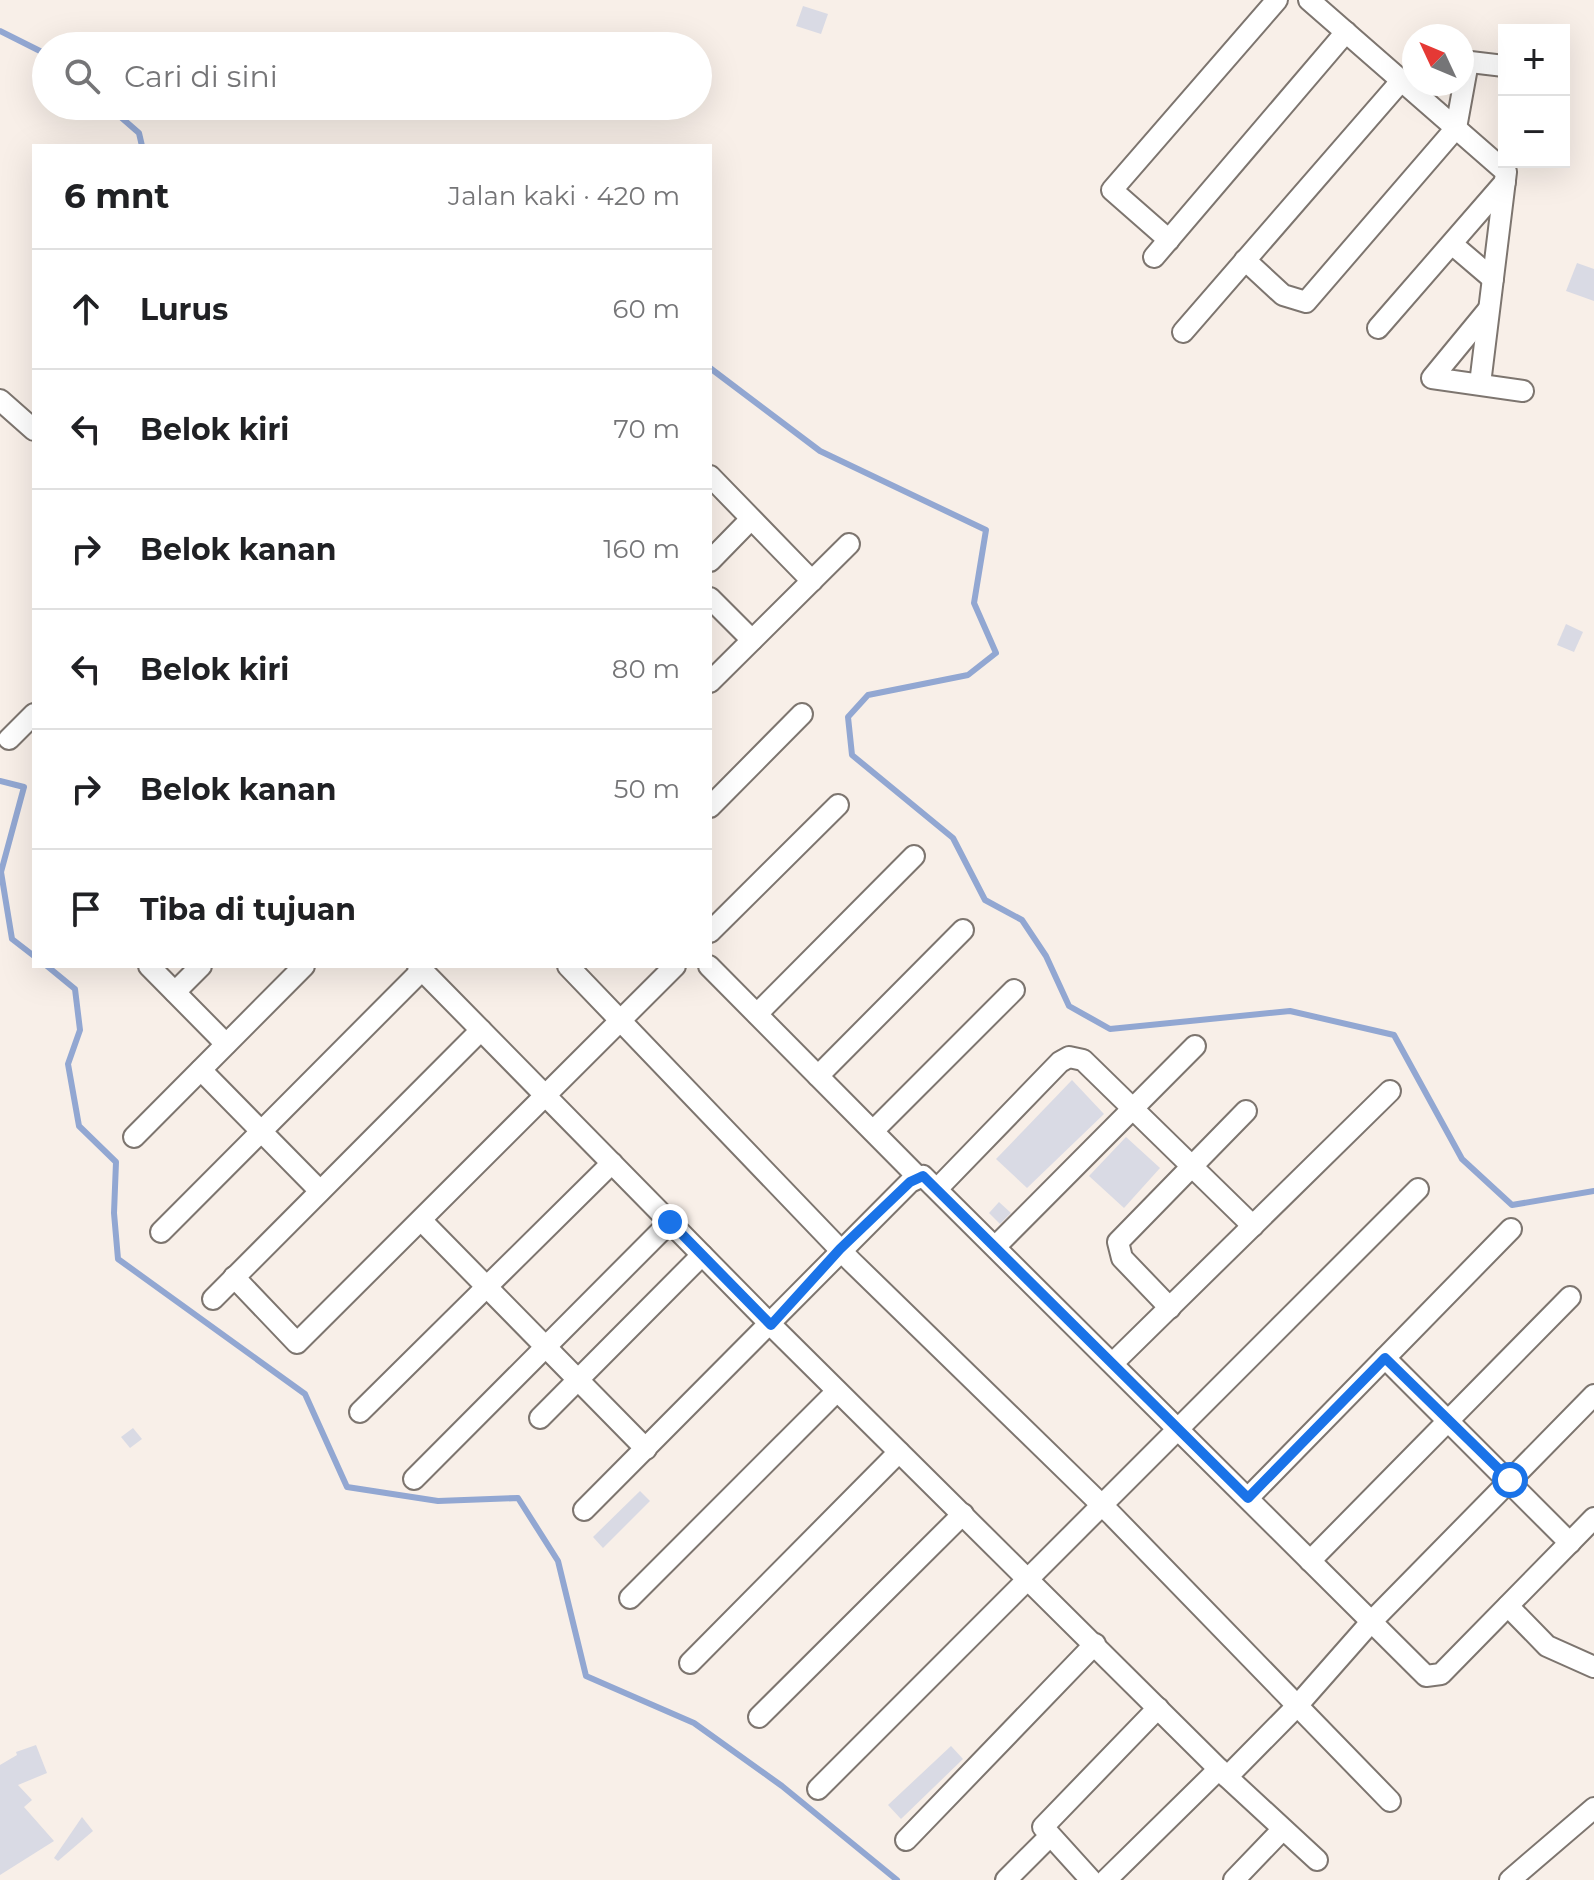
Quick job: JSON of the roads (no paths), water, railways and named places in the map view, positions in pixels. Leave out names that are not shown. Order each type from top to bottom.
[{"type":"street","points":[[1169,240],[1112,190],[1277,0]]},
{"type":"street","points":[[1309,0],[1506,172],[1480,384]]},
{"type":"street","points":[[1154,257],[1346,32]]},
{"type":"street","points":[[1474,62],[1498,65]]},
{"type":"street","points":[[1183,332],[1401,81]]},
{"type":"street","points":[[1245,260],[1283,295],[1306,302],[1456,128],[1460,96]]},
{"type":"street","points":[[1474,144],[1498,147]]},
{"type":"street","points":[[1378,328],[1505,182]]},
{"type":"street","points":[[1452,244],[1493,279]]},
{"type":"street","points":[[1488,310],[1432,378],[1523,391]]},
{"type":"street","points":[[0,400],[32,428]]},
{"type":"street","points":[[712,478],[812,581]]},
{"type":"street","points":[[712,559],[751,519]]},
{"type":"street","points":[[712,680],[849,544]]},
{"type":"street","points":[[712,600],[752,640]]},
{"type":"street","points":[[712,805],[802,714]]},
{"type":"street","points":[[9,739],[32,716]]},
{"type":"street","points":[[712,930],[838,805]]},
{"type":"street","points":[[757,1014],[914,856]]},
{"type":"street","points":[[818,1076],[963,930]]},
{"type":"street","points":[[151,968],[226,1044]]},
{"type":"street","points":[[175,992],[199,968]]},
{"type":"street","points":[[134,1137],[302,968]]},
{"type":"street","points":[[161,1232],[420,968],[837,1391],[1223,1773],[1317,1860]]},
{"type":"street","points":[[570,968],[840,1249],[1102,1506],[1390,1801]]},
{"type":"street","points":[[234,1277],[297,1343],[673,968]]},
{"type":"street","points":[[711,968],[917,1176]]},
{"type":"street","points":[[873,1131],[1014,990]]},
{"type":"street","points":[[213,1299],[481,1030]]},
{"type":"street","points":[[996,1246],[1195,1046]]},
{"type":"street","points":[[938,1188],[1060,1062],[1069,1057],[1083,1060],[1253,1226]]},
{"type":"street","points":[[201,1070],[320,1191]]},
{"type":"street","points":[[1113,1363],[1390,1091]]},
{"type":"street","points":[[1170,1308],[1122,1258],[1117,1247],[1191,1165],[1246,1111]]},
{"type":"street","points":[[360,1412],[612,1163]]},
{"type":"street","points":[[584,1510],[771,1325],[840,1249],[917,1176],[923,1176],[1420,1671],[1433,1676],[1441,1674],[1594,1518]]},
{"type":"street","points":[[818,1789],[1418,1189]]},
{"type":"street","points":[[421,1220],[646,1449]]},
{"type":"street","points":[[414,1479],[670,1222]]},
{"type":"street","points":[[1248,1498],[1511,1229]]},
{"type":"street","points":[[540,1418],[702,1255]]},
{"type":"street","points":[[1310,1561],[1570,1297]]},
{"type":"street","points":[[1385,1358],[1570,1543]]},
{"type":"street","points":[[630,1598],[837,1391]]},
{"type":"street","points":[[1106,1880],[1297,1706],[1371,1622],[1594,1395]]},
{"type":"street","points":[[690,1663],[899,1452]]},
{"type":"street","points":[[759,1717],[963,1514]]},
{"type":"street","points":[[1508,1606],[1547,1646],[1594,1667]]},
{"type":"street","points":[[906,1840],[1095,1644]]},
{"type":"street","points":[[1091,1880],[1043,1827],[1158,1708]]},
{"type":"street","points":[[1510,1880],[1594,1808]]},
{"type":"street","points":[[1234,1880],[1282,1830]]},
{"type":"street","points":[[1006,1880],[1049,1837]]},
{"type":"waterway","points":[[0,31],[32,47]]},
{"type":"waterway","points":[[124,120],[139,133],[142,144]]},
{"type":"waterway","points":[[712,370],[820,451],[986,530],[974,603],[996,653],[968,675],[868,695],[848,717],[852,755],[953,838],[985,900],[1022,920],[1046,956],[1069,1006],[1110,1029],[1290,1011],[1394,1035],[1462,1159],[1512,1205],[1594,1191]]},
{"type":"waterway","points":[[0,781],[24,787],[1,872],[12,939],[32,954]]},
{"type":"waterway","points":[[49,968],[75,989],[80,1030],[68,1064],[79,1126],[116,1162],[114,1213],[118,1259],[305,1394],[347,1487],[438,1501],[518,1498],[558,1561],[586,1676],[694,1723],[782,1786],[897,1880]]}]
